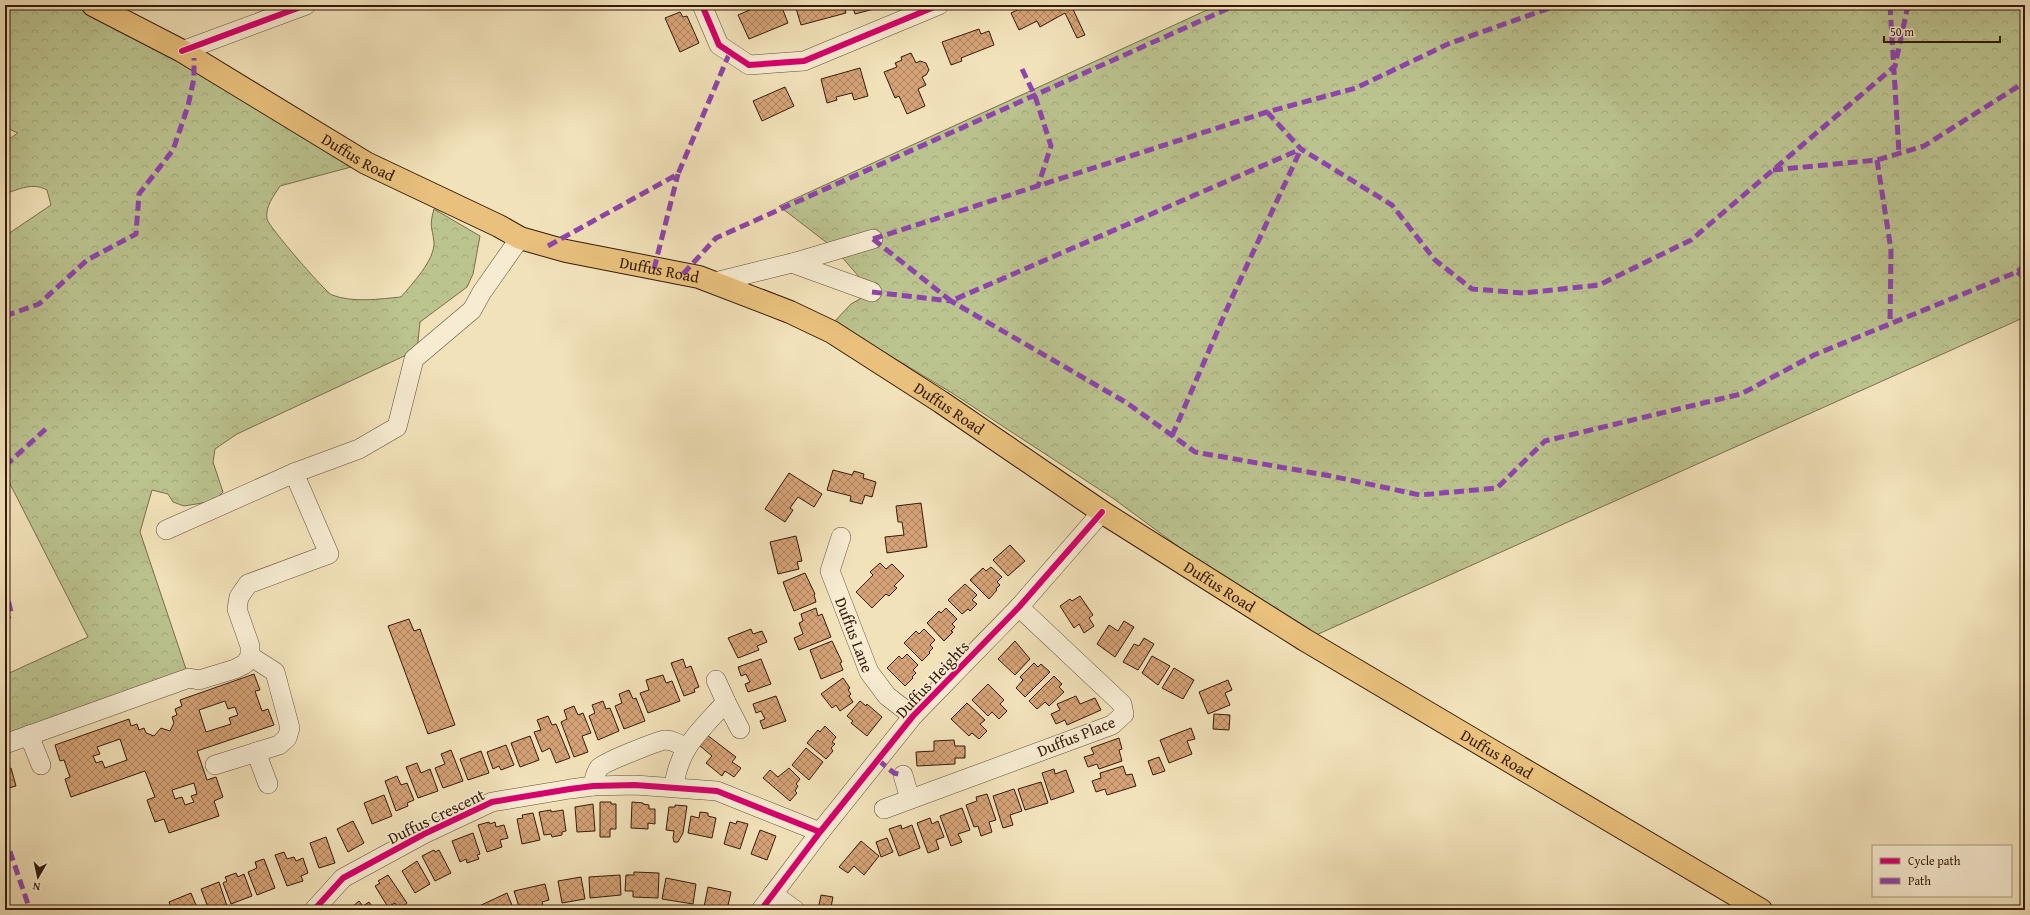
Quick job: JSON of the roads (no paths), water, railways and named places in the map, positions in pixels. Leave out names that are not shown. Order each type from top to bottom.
[{"type":"main road","name":"Duffus Road","points":[[93,5],[182,51],[366,163],[499,226],[520,238],[566,251],[715,282],[832,332],[941,402],[1102,512],[1305,640],[1761,910]]},
{"type":"street","points":[[182,51],[263,12],[306,5]]},
{"type":"street","points":[[702,5],[719,45],[749,65],[804,61],[939,5]]},
{"type":"street","points":[[166,530],[294,473],[359,449],[397,428],[414,359],[472,310],[482,292],[520,238]]},
{"type":"street","points":[[715,282],[792,263],[873,239]]},
{"type":"street","points":[[792,263],[872,292]]},
{"type":"street","points":[[5,744],[189,678],[199,680],[235,669],[244,664],[250,656],[250,646],[237,609],[239,597],[248,584],[329,554],[294,473]]},
{"type":"street","name":"Duffus Heights","points":[[761,910],[820,832],[913,716],[1019,607],[1102,512]]},
{"type":"street","name":"Duffus Lane","points":[[841,537],[830,571],[869,672],[887,696],[913,716]]},
{"type":"street","name":"Duffus Place","points":[[884,809],[1112,725],[1124,714],[1122,704],[1019,607]]},
{"type":"street","points":[[215,765],[279,745],[287,738],[290,728],[275,672],[250,656]]},
{"type":"street","points":[[716,680],[740,729]]},
{"type":"street","points":[[674,787],[675,771],[686,748],[726,702]]},
{"type":"street","points":[[29,735],[41,765]]},
{"type":"street","points":[[593,786],[598,768],[620,757],[664,740],[676,742],[686,748]]},
{"type":"street","points":[[256,752],[268,784]]},
{"type":"street","points":[[903,776],[910,799]]},
{"type":"street","name":"Duffus Crescent","points":[[314,910],[343,878],[424,834],[492,802],[593,786],[635,785],[717,791],[820,832]]},
{"type":"street","points":[[773,894],[795,910]]}]
